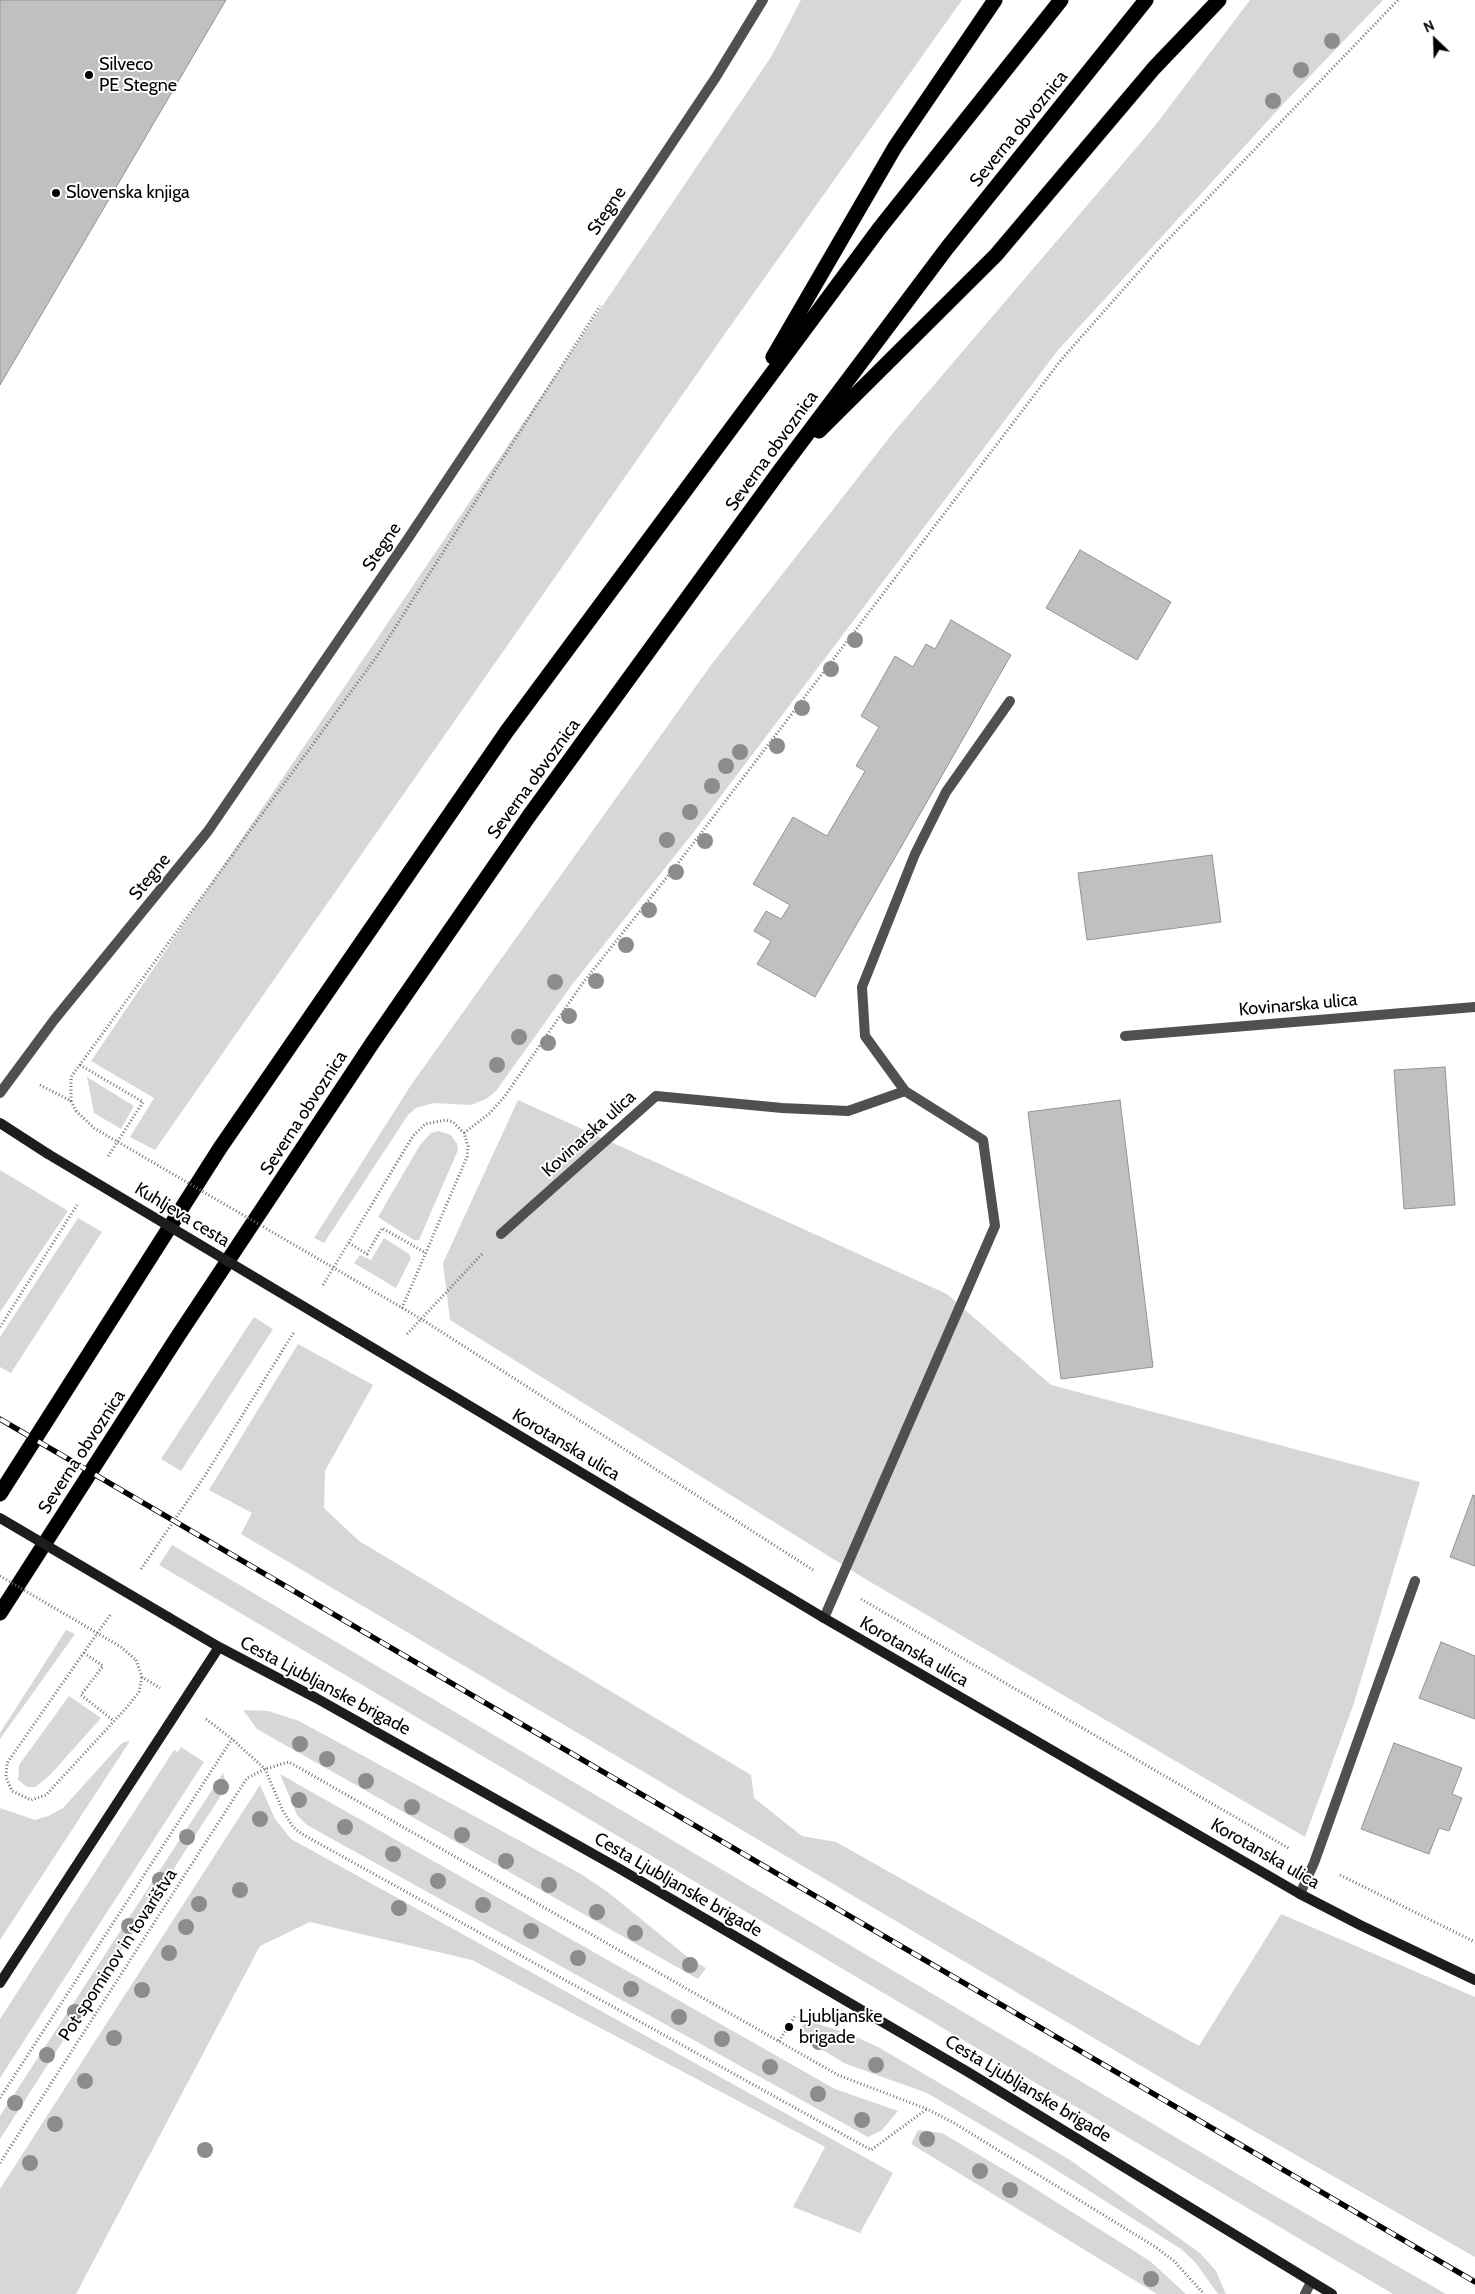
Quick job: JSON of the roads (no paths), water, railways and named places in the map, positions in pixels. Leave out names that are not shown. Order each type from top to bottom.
[{"type":"highway","points":[[739,416],[895,147],[995,0]]},
{"type":"highway","points":[[0,1494],[220,1148],[508,731],[879,229],[1061,0]]},
{"type":"highway","name":"Severna obvoznica","points":[[0,1613],[173,1344],[373,1042],[529,816],[781,469],[947,248],[1146,0]]},
{"type":"highway","points":[[781,469],[996,255],[1154,68],[1219,0]]},
{"type":"street","name":"Stegne","points":[[0,1093],[54,1020],[208,831],[407,540],[716,77],[763,0]]},
{"type":"street","points":[[824,1618],[995,1226],[983,1140],[905,1091],[865,1036],[862,987],[915,854],[946,792],[1010,701]]},
{"type":"street","name":"Kovinarska ulica","points":[[1125,1036],[1475,1007]]},
{"type":"street","name":"Kovinarska ulica","points":[[501,1234],[656,1096],[848,1111],[905,1091]]},
{"type":"street","name":"Kuhljeva cesta","points":[[0,1123],[48,1154],[348,1333]]},
{"type":"street","name":"Korotanska ulica","points":[[348,1333],[824,1618],[1300,1894],[1475,1980]]},
{"type":"street","name":"Cesta Ljubljanske brigade","points":[[0,1518],[219,1647],[316,1698],[620,1869],[968,2072],[1332,2294]]},
{"type":"street","points":[[1300,1894],[1314,1863],[1415,1581]]},
{"type":"street","points":[[0,1983],[219,1647]]},
{"type":"street","points":[[1305,2294],[1312,2282]]},
{"type":"railway","points":[[0,1419],[1475,2282]]},
{"type":"place","name":"Silveco PE Stegne","points":[[89,75]]},
{"type":"place","name":"Slovenska knjiga","points":[[56,193]]},
{"type":"place","name":"Ljubljanske brigade","points":[[789,2027]]}]
